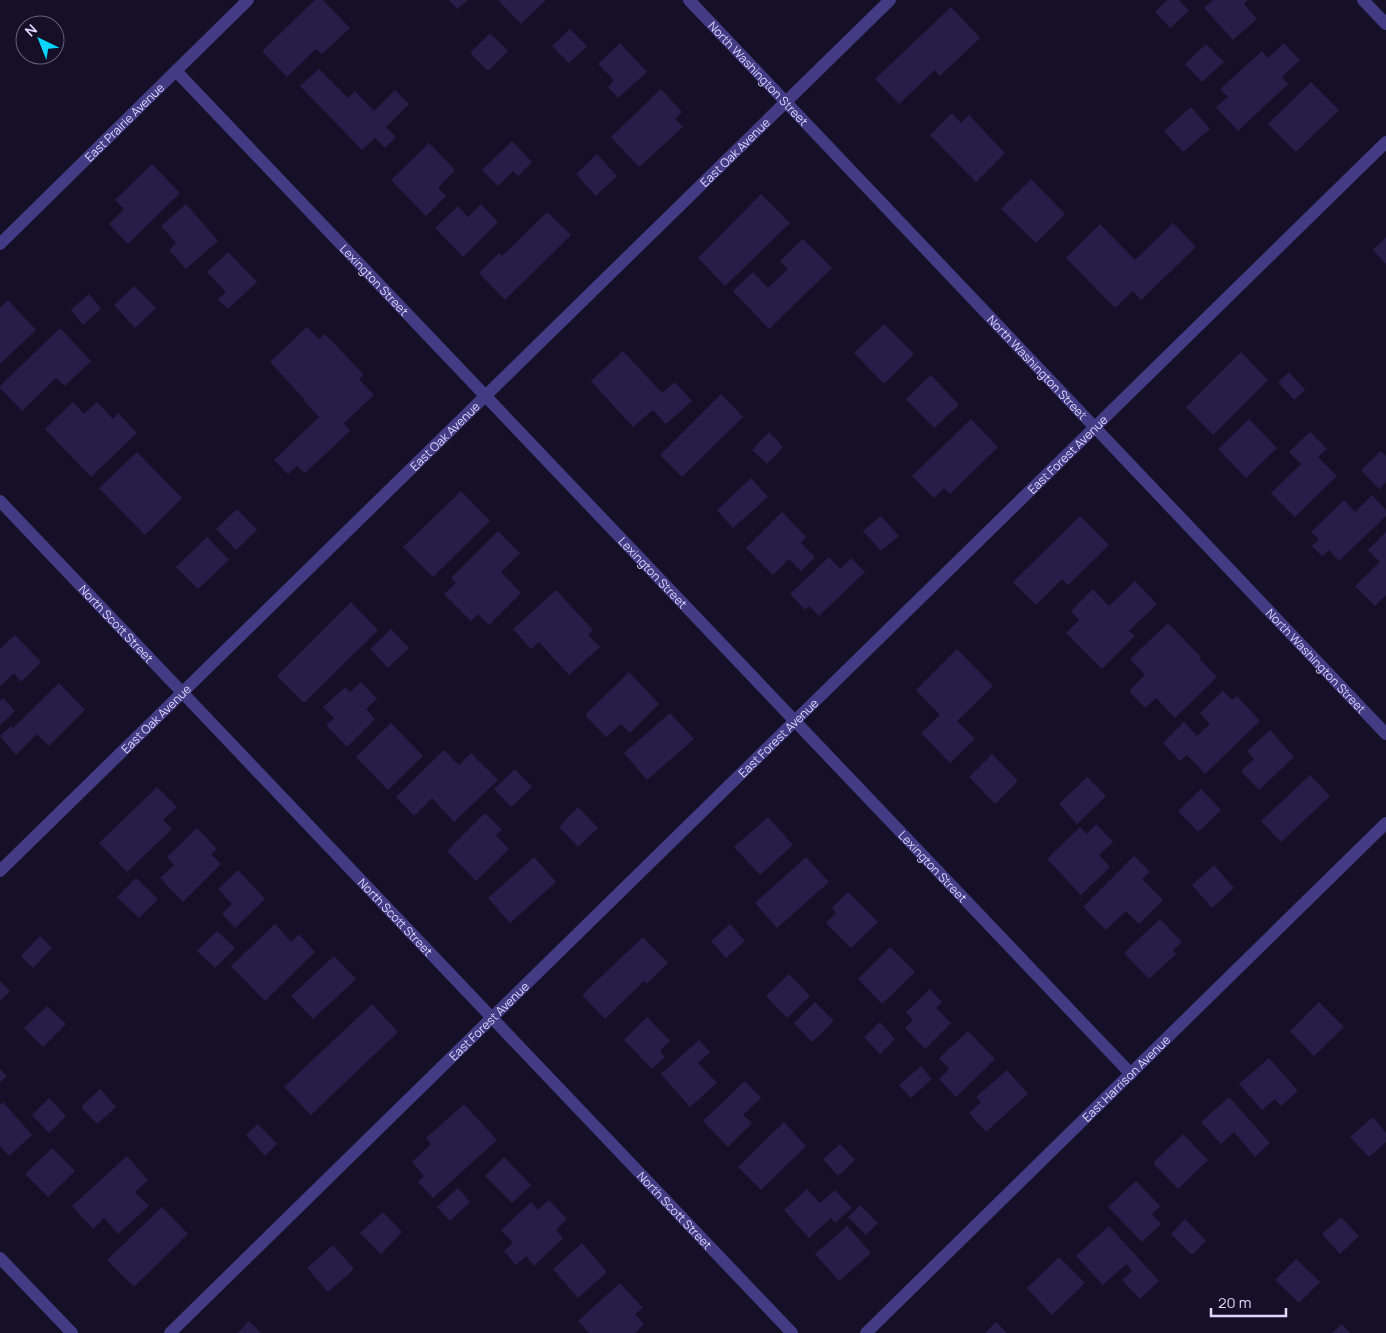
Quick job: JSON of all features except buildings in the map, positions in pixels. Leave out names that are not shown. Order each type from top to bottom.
[{"type":"street","name":"East Prairie Avenue","points":[[0,244],[248,0]]},
{"type":"street","name":"North Washington Street","points":[[689,0],[1386,734]]},
{"type":"street","name":"East Oak Avenue","points":[[0,871],[890,0]]},
{"type":"street","points":[[1363,0],[1386,24]]},
{"type":"street","name":"Lexington Street","points":[[176,71],[1130,1074]]},
{"type":"street","name":"East Forest Avenue","points":[[170,1333],[1386,142]]},
{"type":"street","name":"North Scott Street","points":[[0,500],[792,1333]]},
{"type":"street","name":"East Harrison Avenue","points":[[866,1333],[1386,823]]},
{"type":"street","points":[[0,1258],[72,1333]]}]
